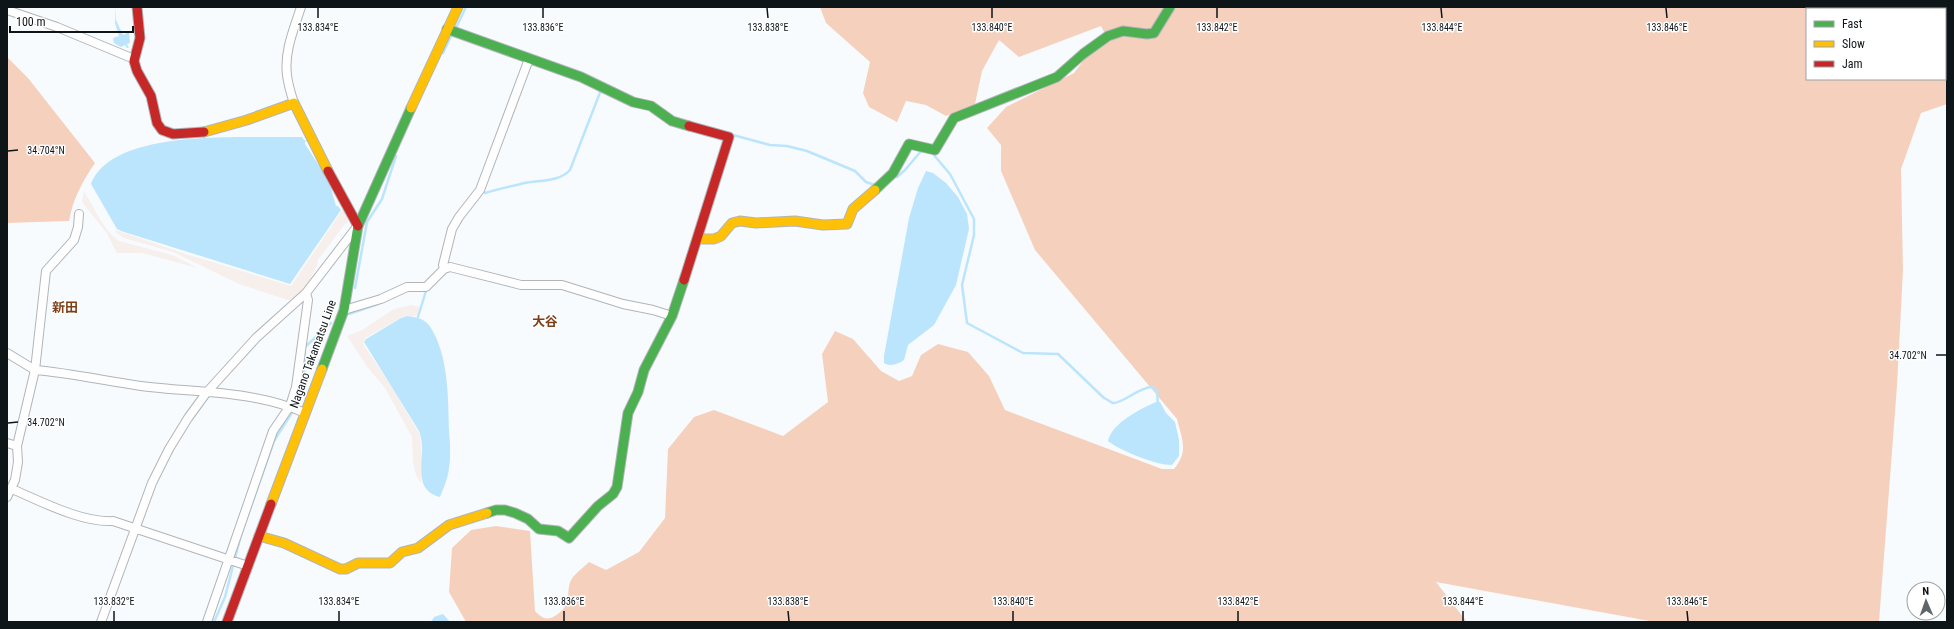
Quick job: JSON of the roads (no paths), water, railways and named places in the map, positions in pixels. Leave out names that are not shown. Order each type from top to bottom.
[{"type":"street","points":[[137,7],[140,27],[139,44],[134,59],[137,73],[151,96],[157,124],[170,134],[194,133],[211,130],[244,121],[263,112],[294,103]]},
{"type":"street","points":[[101,622],[160,466],[188,418],[207,392],[256,338],[306,294],[358,226],[348,203],[311,139],[294,103],[287,77],[286,58],[290,40],[301,7]]},
{"type":"street","name":"Nagano Takamatsu Line","points":[[227,622],[237,562],[259,536],[297,409],[344,310],[358,226],[388,156],[452,31],[458,7]]},
{"type":"street","points":[[698,240],[714,240],[721,236],[732,224],[740,221],[756,223],[795,221],[823,225],[847,224],[853,209],[893,173],[909,144],[935,150],[954,118],[1057,77],[1083,54],[1108,36],[1123,30],[1147,34],[1154,33],[1170,7]]},
{"type":"street","points":[[7,10],[57,27],[134,59]]},
{"type":"street","points":[[259,536],[284,544],[340,569],[346,569],[358,563],[390,563],[402,552],[418,548],[449,525],[496,510],[505,510],[514,513],[528,519],[539,529],[558,531],[569,538],[598,506],[613,494],[617,487],[628,413],[638,392],[644,370],[672,316],[698,240],[729,137],[672,121],[651,106],[633,102],[581,76],[452,31]]},
{"type":"street","points":[[444,269],[443,265],[452,229],[459,217],[480,190],[529,59]]},
{"type":"street","points":[[7,497],[12,489],[18,462],[17,446],[35,370],[43,311],[46,271],[74,240],[78,227],[79,214]]},
{"type":"street","points":[[344,310],[381,299],[407,288],[426,287],[444,269],[450,267],[521,285],[562,285],[623,304],[653,310],[672,316]]},
{"type":"street","points":[[297,409],[296,387],[308,300],[306,294]]},
{"type":"street","points":[[7,353],[35,370],[142,386],[207,392],[273,401],[297,409]]},
{"type":"street","points":[[207,622],[237,562],[273,430],[297,409]]},
{"type":"street","points":[[7,443],[17,446]]},
{"type":"street","points":[[12,489],[56,508],[97,520],[113,521],[237,562]]},
{"type":"water","points":[[116,7],[116,20],[123,35],[129,32],[130,43],[127,44],[129,48],[125,45],[121,47],[114,43],[113,38],[119,36],[115,23]]},
{"type":"water","points":[[315,134],[318,140],[314,138],[305,142],[305,144],[329,181],[336,206],[338,206],[341,210],[290,284],[117,229],[91,184],[104,166],[124,153],[150,145],[180,140],[242,137],[302,137],[305,141]]},
{"type":"water","points":[[926,171],[933,173],[946,183],[958,197],[967,214],[969,229],[956,285],[934,325],[908,345],[904,360],[897,364],[889,365],[884,363],[884,356],[909,218],[918,188]]},
{"type":"water","points":[[407,316],[422,319],[429,325],[436,337],[444,363],[448,391],[450,463],[446,482],[440,497],[430,493],[422,478],[422,450],[419,431],[364,342],[366,339]]},
{"type":"water","points":[[1156,402],[1160,402],[1166,413],[1175,422],[1179,440],[1179,456],[1172,465],[1157,463],[1139,457],[1108,441],[1115,428],[1128,417]]},
{"type":"water","points":[[443,614],[450,622],[431,622],[434,617]]},
{"type":"waterway","points":[[456,28],[466,7]]},
{"type":"waterway","points":[[443,53],[452,34]]},
{"type":"waterway","points":[[485,193],[525,183],[555,179],[566,174],[570,170],[601,90]]},
{"type":"waterway","points":[[733,135],[770,145],[787,146],[807,151],[855,171],[866,182],[875,185]]},
{"type":"waterway","points":[[897,177],[922,150]]},
{"type":"waterway","points":[[933,154],[950,174],[974,219],[974,235],[962,285],[967,323],[1023,353],[1058,354],[1104,398],[1112,403],[1117,403],[1142,390],[1152,387],[1157,391],[1158,405]]},
{"type":"waterway","points":[[367,222],[382,199],[396,156]]},
{"type":"waterway","points":[[355,288],[367,222]]},
{"type":"waterway","points":[[418,317],[426,291],[424,291]]},
{"type":"waterway","points":[[349,314],[378,304]]},
{"type":"waterway","points":[[305,347],[331,323]]},
{"type":"waterway","points":[[214,622],[225,597],[241,535],[274,441],[298,403],[303,388],[305,352]]},
{"type":"district","name":"新田","points":[[65,307]]},
{"type":"district","name":"大谷","points":[[545,321]]}]
